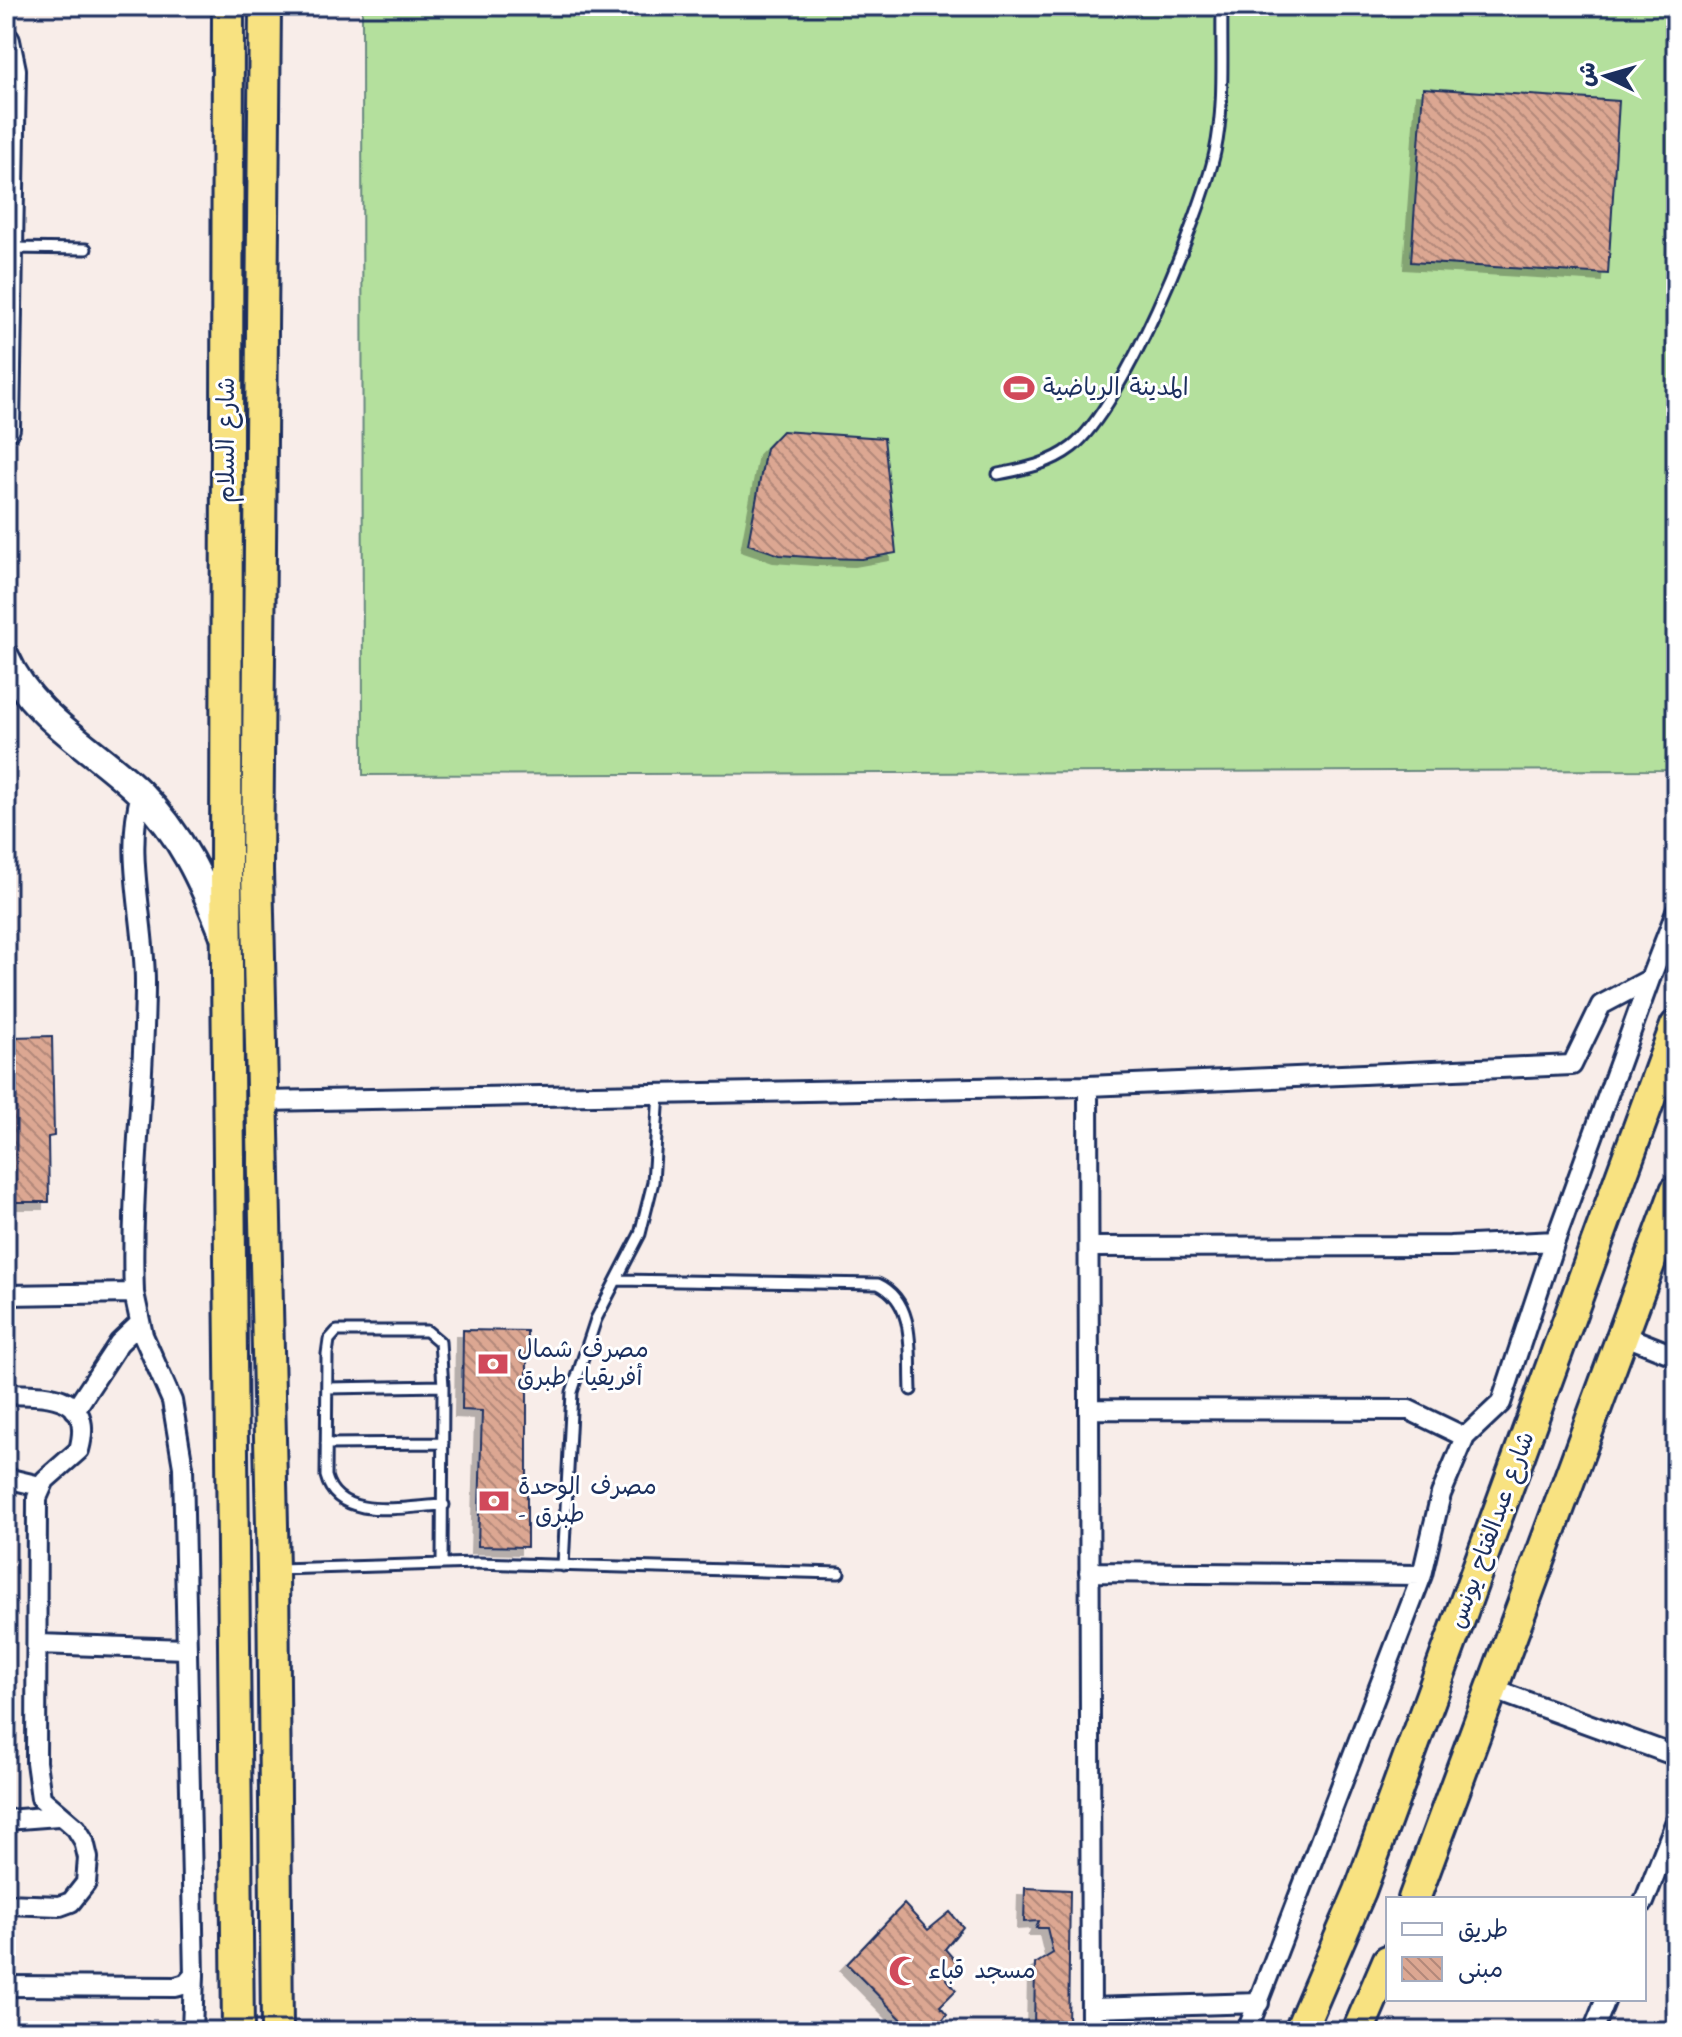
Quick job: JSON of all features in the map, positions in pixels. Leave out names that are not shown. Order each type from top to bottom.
[{"type":"highway","name":"شارع السلام","points":[[228,6],[226,943],[238,2031]]},
{"type":"highway","name":"شارع السلام","points":[[265,6],[257,870],[273,1569],[277,2031]]},
{"type":"highway","name":"شارع عبدالفتاح يونس","points":[[1300,2031],[1360,1891],[1676,1026]]},
{"type":"highway","points":[[1415,1897],[1676,1191]]},
{"type":"highway","points":[[1358,2031],[1386,1966]]},
{"type":"main road","points":[[6,41],[12,59],[8,117],[10,248],[6,413]]},
{"type":"main road","points":[[6,658],[19,684],[42,710],[141,794],[169,824],[190,855],[226,943]]},
{"type":"street","points":[[141,794],[134,826],[144,944],[145,1027],[134,1293],[140,1323],[172,1401],[181,1445],[194,1975],[192,2031]]},
{"type":"street","points":[[1247,2031],[1422,1575],[1441,1494],[1465,1437],[1501,1403],[1555,1241],[1676,912]]},
{"type":"street","points":[[263,1101],[1088,1086],[1572,1065],[1601,1005],[1650,979]]},
{"type":"street","points":[[1088,1086],[1091,2031]]},
{"type":"street","points":[[1089,1247],[1450,1246],[1555,1241]]},
{"type":"street","points":[[6,1295],[134,1293]]},
{"type":"street","points":[[75,1410],[119,1343],[140,1323]]},
{"type":"street","points":[[1623,1335],[1676,1356]]},
{"type":"street","points":[[6,1394],[57,1396],[75,1410],[81,1434],[79,1450],[40,1486],[36,1506],[36,1775],[41,1798],[81,1834],[88,1858],[86,1883],[71,1902],[60,1906],[6,1904]]},
{"type":"street","points":[[1089,1409],[1409,1410],[1465,1437]]},
{"type":"street","points":[[6,1478],[40,1486]]},
{"type":"street","points":[[1089,1572],[1422,1575]]},
{"type":"street","points":[[38,1644],[186,1649]]},
{"type":"street","points":[[1492,1689],[1676,1756]]},
{"type":"street","points":[[6,1820],[58,1816]]},
{"type":"street","points":[[1646,1897],[1676,1821]]},
{"type":"street","points":[[6,1986],[175,1987],[186,1984],[194,1975]]},
{"type":"street","points":[[1593,2031],[1605,2001]]},
{"type":"street","points":[[1091,2008],[1259,2003]]},
{"type":"lane","points":[[998,474],[1055,458],[1093,427],[1129,365],[1163,294],[1208,178],[1220,115],[1222,6]]},
{"type":"lane","points":[[10,248],[86,249]]},
{"type":"lane","points":[[563,1566],[572,1392],[586,1343],[635,1246],[647,1209],[653,1182],[659,1093]]},
{"type":"lane","points":[[618,1280],[878,1284],[893,1293],[906,1316],[911,1390]]},
{"type":"lane","points":[[442,1564],[444,1505],[441,1346],[431,1332],[349,1328],[337,1331],[329,1340],[328,1484],[345,1503],[363,1507],[444,1505]]},
{"type":"lane","points":[[327,1388],[443,1386]]},
{"type":"lane","points":[[326,1444],[443,1443]]},
{"type":"lane","points":[[273,1569],[442,1564],[839,1573]]},
{"type":"green space","name":"المدينة الرياضية","points":[[362,6],[1676,6],[1676,770],[363,775]]},
{"type":"building","points":[[1423,88],[1619,101],[1608,274],[1411,262]]},
{"type":"building","points":[[782,431],[884,438],[896,553],[862,559],[822,558],[780,555],[748,544],[766,448]]},
{"type":"building","points":[[52,1036],[54,1136],[48,1137],[49,1202],[6,1202],[6,1160],[13,1160],[11,1037]]},
{"type":"building","points":[[463,1330],[527,1331],[527,1547],[478,1546],[482,1411],[462,1410]]},
{"type":"building","points":[[1025,1888],[1070,1890],[1068,2029],[1034,2029],[1035,1964],[1053,1953],[1047,1928],[1036,1928],[1039,1921],[1024,1922]]},
{"type":"building","name":"مسجد قباء","points":[[904,1904],[928,1930],[950,1912],[963,1927],[945,1949],[959,1965],[946,1978],[956,1990],[940,2006],[947,2014],[934,2031],[925,2024],[913,2031],[847,1964]]},
{"type":"place","name":"المدينة الرياضية","points":[[1019,388]]},
{"type":"place","name":"مصرف شمال أفريقيا- طبرق","points":[[493,1364]]},
{"type":"place","name":"مصرف الوحدة - طبرق","points":[[494,1501]]},
{"type":"place","name":"مسجد قباء","points":[[904,1971]]}]
